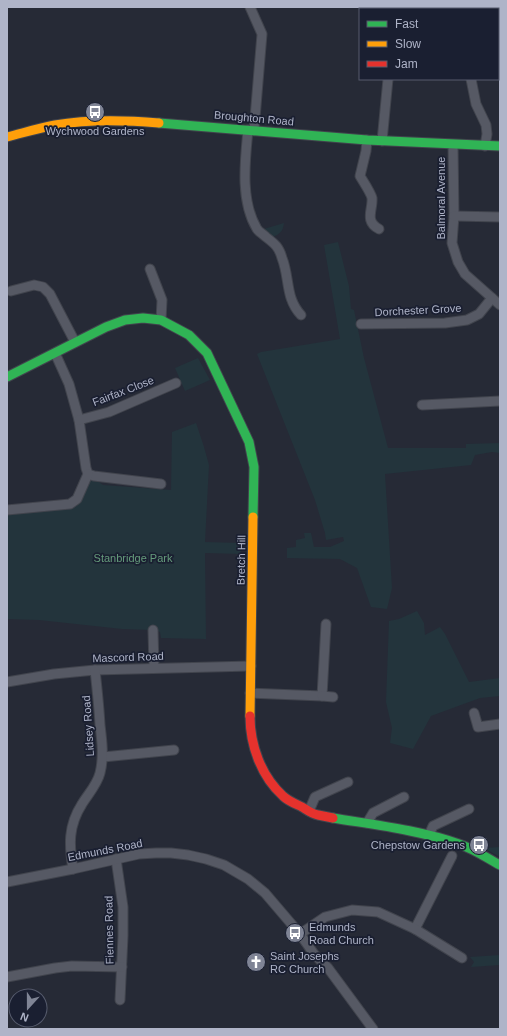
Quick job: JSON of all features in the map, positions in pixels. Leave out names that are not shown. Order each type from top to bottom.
[{"type":"street","points":[[250,7],[262,34],[245,187],[248,204],[258,231],[267,237],[279,249],[285,266],[290,299],[301,315]]},
{"type":"street","points":[[382,141],[388,80]]},
{"type":"street","points":[[471,80],[476,104],[486,125],[487,134],[485,146]]},
{"type":"street","name":"Broughton Road","points":[[7,137],[55,125],[111,120],[367,140],[500,146]]},
{"type":"street","points":[[367,140],[360,176],[372,197],[369,216],[374,227],[379,229]]},
{"type":"street","name":"Balmoral Avenue","points":[[453,144],[454,216],[452,243],[458,262],[465,274],[500,306]]},
{"type":"street","points":[[454,216],[500,217]]},
{"type":"street","points":[[150,269],[162,300],[162,320]]},
{"type":"street","points":[[11,291],[34,285],[43,287],[50,294],[75,342]]},
{"type":"street","name":"Dorchester Grove","points":[[361,324],[445,323],[467,320],[479,314],[492,298]]},
{"type":"street","name":"Bretch Hill","points":[[7,377],[106,327],[125,320],[143,318],[162,320],[189,335],[207,354],[249,442],[254,467],[250,724],[252,741],[265,773],[274,786],[284,796],[317,815],[429,835],[460,844],[500,865]]},
{"type":"street","points":[[7,510],[70,504],[77,499],[88,474],[79,420],[69,384],[55,353]]},
{"type":"street","name":"Fairfax Close","points":[[79,420],[109,412],[176,383]]},
{"type":"street","points":[[422,405],[500,401]]},
{"type":"street","points":[[88,474],[161,484]]},
{"type":"street","points":[[322,696],[326,624]]},
{"type":"street","points":[[153,630],[154,668]]},
{"type":"street","name":"Mascord Road","points":[[7,682],[54,674],[96,670],[250,666]]},
{"type":"street","name":"Lidsey Road","points":[[73,869],[70,841],[75,816],[96,784],[100,774],[103,757],[96,670]]},
{"type":"street","points":[[250,693],[334,697]]},
{"type":"street","points":[[474,713],[478,726],[500,724]]},
{"type":"street","points":[[103,757],[174,750]]},
{"type":"street","points":[[309,811],[315,797],[348,782]]},
{"type":"street","points":[[367,823],[374,813],[404,797]]},
{"type":"street","points":[[429,835],[433,826],[469,809]]},
{"type":"street","name":"Edmunds Road","points":[[7,882],[139,854],[171,853],[206,859],[224,865],[248,879],[265,893],[300,934],[314,954],[328,968],[373,1029]]},
{"type":"street","points":[[415,929],[452,856]]},
{"type":"street","name":"Fiennes Road","points":[[116,859],[123,907],[120,1000]]},
{"type":"street","points":[[300,934],[325,917],[352,910],[378,912],[415,929],[462,958]]},
{"type":"street","points":[[7,977],[72,966],[122,967]]},
{"type":"green space","points":[[284,223],[281,232],[273,237],[264,229]]},
{"type":"green space","points":[[338,242],[349,286],[351,309],[354,310],[364,358],[388,448],[466,448],[466,444],[500,443],[500,453],[492,452],[475,455],[471,465],[385,474],[392,588],[387,609],[371,607],[357,568],[340,559],[287,558],[287,548],[296,547],[296,540],[305,538],[304,533],[311,533],[314,547],[330,547],[344,541],[343,537],[326,540],[315,500],[257,354],[261,352],[340,339],[324,245]]},
{"type":"green space","points":[[198,358],[210,380],[185,391],[175,368]]},
{"type":"green space","name":"Stanbridge Park","points":[[196,423],[209,465],[205,542],[241,543],[241,554],[205,553],[206,639],[161,638],[160,632],[153,630],[122,629],[39,620],[7,619],[7,513],[71,507],[84,487],[91,480],[96,480],[103,485],[171,490],[172,432]]},
{"type":"green space","points":[[417,611],[424,623],[425,635],[440,627],[469,682],[500,678],[500,696],[480,698],[431,716],[413,749],[390,743],[392,728],[386,702],[389,621],[399,619]]},
{"type":"green space","points":[[500,847],[500,857],[484,848]]},
{"type":"green space","points":[[500,955],[500,965],[471,967],[474,962],[470,957]]},
{"type":"traffic: fast","points":[[159,123],[367,140],[500,146]]},
{"type":"traffic: fast","points":[[7,377],[106,327],[125,320],[143,318],[161,320],[189,335],[207,353],[249,442],[254,467],[253,517]]},
{"type":"traffic: fast","points":[[333,818],[397,828],[444,839],[470,848],[500,865]]},
{"type":"traffic: slow","points":[[7,137],[49,126],[68,123],[94,121],[159,123]]},
{"type":"traffic: slow","points":[[250,716],[253,517]]},
{"type":"traffic: jam","points":[[250,716],[252,738],[258,759],[263,770],[275,788],[287,799],[312,813],[333,818]]},
{"type":"place","name":"Wychwood Gardens","points":[[95,112]]},
{"type":"place","name":"Chepstow Gardens","points":[[479,845]]},
{"type":"place","name":"Edmunds Road Church","points":[[295,933]]},
{"type":"place","name":"Saint Josephs RC Church","points":[[256,962]]}]
